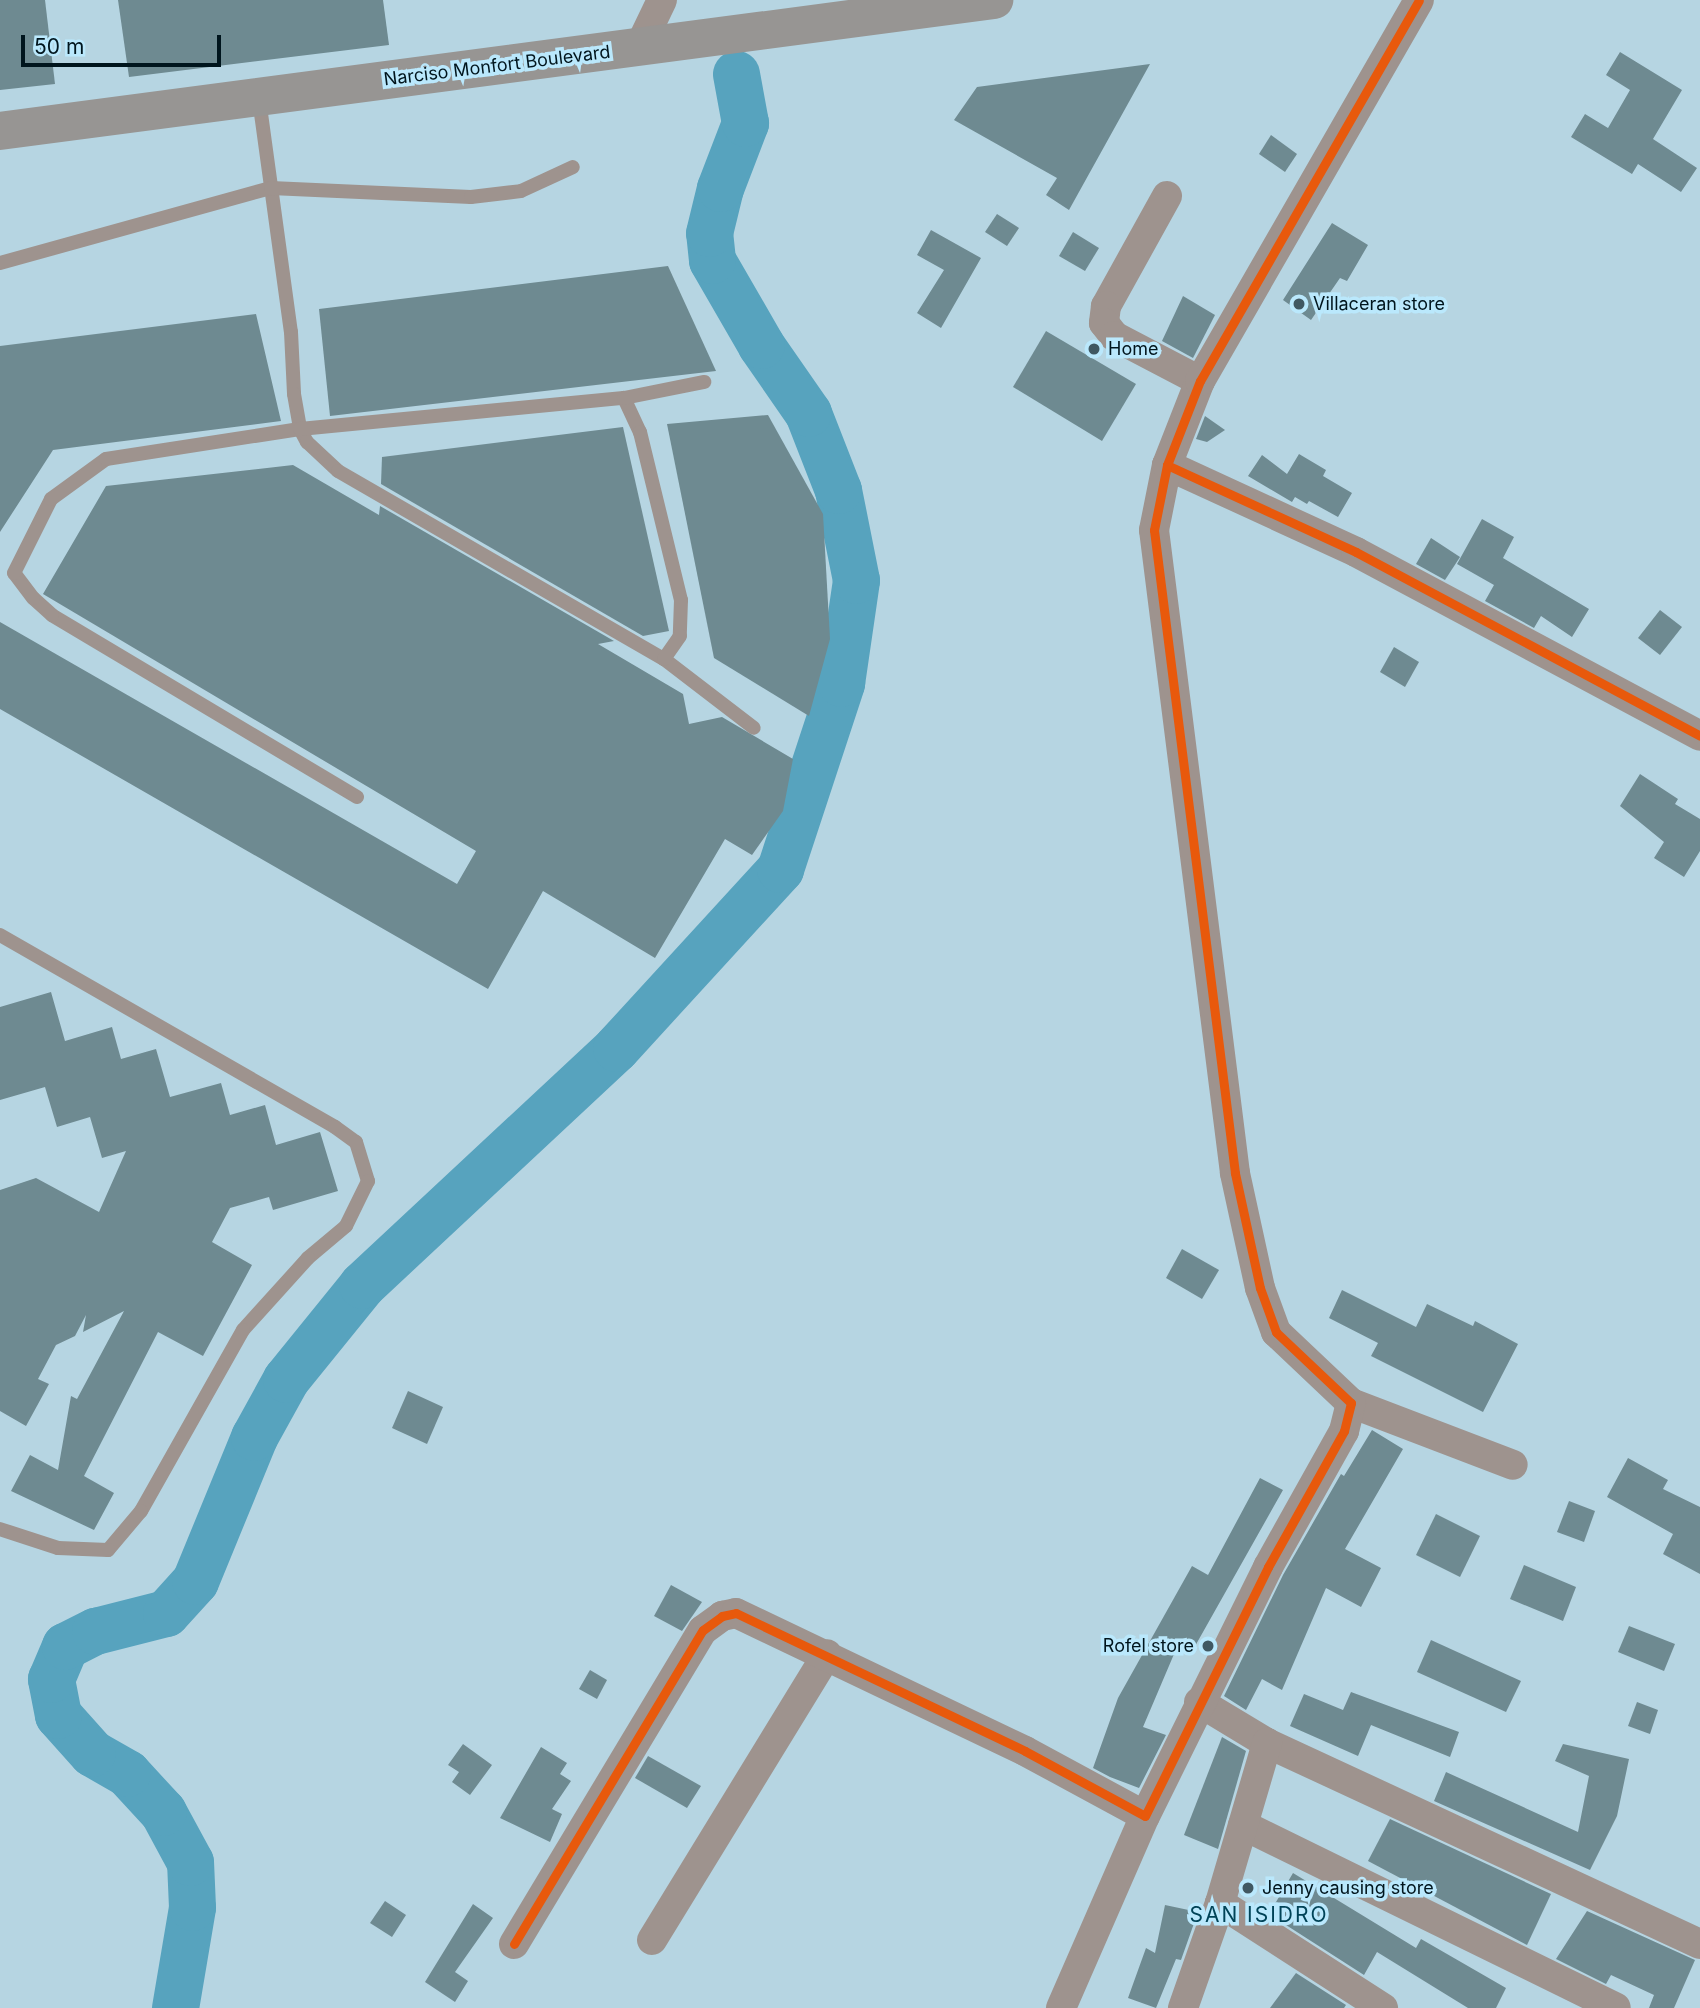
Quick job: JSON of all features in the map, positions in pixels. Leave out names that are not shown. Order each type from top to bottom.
[{"type":"main road","name":"Narciso Monfort Boulevard","points":[[0,131],[639,48],[896,6],[994,0]]},
{"type":"street","points":[[639,48],[662,0]]},
{"type":"street","points":[[1419,0],[1200,381],[1167,466],[1154,530],[1235,1172],[1266,1313],[1276,1332],[1351,1402],[1514,1465]]},
{"type":"street","points":[[1167,196],[1106,306],[1104,323],[1114,336],[1200,381]]},
{"type":"street","points":[[1167,466],[1356,552],[1700,736]]},
{"type":"street","points":[[1061,2008],[1144,1816],[1199,1702],[1344,1431],[1351,1402]]},
{"type":"street","points":[[514,1944],[703,1630],[722,1616],[737,1613],[827,1654],[1025,1751],[1144,1816]]},
{"type":"street","points":[[652,1940],[827,1654]]},
{"type":"street","points":[[1199,1702],[1267,1743],[1700,1944]]},
{"type":"street","points":[[1190,2005],[1267,1743]]},
{"type":"street","points":[[1243,1825],[1616,2008]]},
{"type":"street","points":[[1220,1903],[1383,2008]]},
{"type":"lane","points":[[259,97],[299,429],[338,471],[664,659],[754,728]]},
{"type":"lane","points":[[0,264],[271,188],[471,197],[521,191],[573,167]]},
{"type":"lane","points":[[357,797],[52,615],[14,573],[51,499],[106,459],[299,429],[624,398],[704,382]]},
{"type":"lane","points":[[624,398],[640,432],[681,600],[680,636],[664,659]]},
{"type":"lane","points":[[0,935],[335,1127],[356,1142],[368,1181],[346,1226],[309,1258],[243,1330],[141,1511],[108,1550],[58,1548],[0,1530]]},
{"type":"building","points":[[0,0],[45,0],[55,84],[0,90]]},
{"type":"building","points":[[118,0],[383,0],[389,45],[129,77]]},
{"type":"building","points":[[1620,52],[1682,90],[1653,139],[1697,168],[1681,192],[1638,164],[1632,174],[1571,137],[1585,114],[1608,128],[1630,90],[1606,75]]},
{"type":"building","points":[[1150,64],[1069,210],[1046,195],[1057,178],[954,120],[977,87]]},
{"type":"building","points":[[1271,135],[1297,154],[1285,172],[1259,154]]},
{"type":"building","points":[[997,214],[1019,228],[1007,246],[985,232]]},
{"type":"building","points":[[1332,223],[1368,245],[1347,281],[1340,278],[1311,320],[1283,300]]},
{"type":"building","points":[[931,230],[981,258],[941,328],[917,313],[944,270],[917,255]]},
{"type":"building","points":[[1073,232],[1099,248],[1085,271],[1059,256]]},
{"type":"building","points":[[668,266],[716,371],[330,416],[319,309]]},
{"type":"building","points":[[1183,296],[1215,315],[1193,358],[1162,341]]},
{"type":"building","points":[[256,314],[281,421],[53,450],[0,532],[0,346]]},
{"type":"building","points":[[1046,331],[1136,384],[1102,441],[1013,387]]},
{"type":"building","points":[[768,415],[823,514],[830,639],[809,716],[714,658],[667,424]]},
{"type":"building","points":[[1205,416],[1225,430],[1207,442],[1196,439]]},
{"type":"building","points":[[623,427],[669,631],[643,636],[381,484],[382,457]]},
{"type":"building","points":[[1299,454],[1326,470],[1323,476],[1352,493],[1338,517],[1309,501],[1307,504],[1295,497],[1292,502],[1248,476],[1262,455],[1287,474]]},
{"type":"building","points":[[293,465],[379,515],[380,506],[614,641],[598,644],[683,694],[689,724],[722,717],[793,759],[783,811],[752,855],[725,839],[655,958],[543,891],[488,989],[0,709],[0,622],[457,884],[476,851],[43,594],[106,486]]},
{"type":"building","points":[[1482,519],[1514,537],[1503,558],[1589,609],[1572,637],[1541,616],[1534,628],[1485,601],[1494,585],[1457,564]]},
{"type":"building","points":[[1431,538],[1460,557],[1445,580],[1416,564]]},
{"type":"building","points":[[1660,610],[1682,627],[1660,655],[1638,638]]},
{"type":"building","points":[[1394,647],[1419,662],[1405,687],[1380,672]]},
{"type":"building","points":[[1640,774],[1678,799],[1675,804],[1700,819],[1700,851],[1684,877],[1654,858],[1664,842],[1620,806]]},
{"type":"building","points":[[51,992],[65,1041],[112,1027],[121,1059],[156,1049],[170,1097],[221,1083],[230,1115],[265,1105],[276,1145],[320,1132],[338,1191],[273,1210],[269,1197],[230,1208],[212,1242],[252,1265],[203,1356],[158,1332],[84,1476],[114,1493],[94,1530],[11,1491],[30,1455],[58,1470],[71,1396],[77,1399],[124,1311],[83,1332],[86,1315],[75,1336],[56,1345],[38,1379],[49,1384],[26,1426],[0,1411],[0,1190],[36,1178],[99,1212],[126,1151],[102,1158],[90,1117],[57,1127],[45,1087],[0,1100],[0,1007]]},
{"type":"building","points":[[1182,1249],[1219,1270],[1202,1299],[1166,1278]]},
{"type":"building","points":[[1342,1290],[1416,1327],[1427,1304],[1473,1326],[1475,1321],[1518,1344],[1483,1412],[1371,1356],[1378,1343],[1329,1318]]},
{"type":"building","points":[[408,1391],[443,1407],[427,1444],[392,1428]]},
{"type":"building","points":[[1372,1430],[1403,1449],[1345,1549],[1381,1568],[1361,1607],[1326,1588],[1282,1690],[1262,1679],[1246,1710],[1224,1696],[1283,1575],[1341,1474],[1344,1476]]},
{"type":"building","points":[[1628,1458],[1668,1480],[1663,1489],[1700,1507],[1700,1574],[1663,1554],[1673,1534],[1607,1497]]},
{"type":"building","points":[[1260,1478],[1283,1490],[1194,1648],[1180,1640],[1143,1727],[1166,1735],[1139,1788],[1093,1768],[1118,1698],[1192,1566],[1208,1575]]},
{"type":"building","points":[[1569,1501],[1595,1511],[1584,1542],[1557,1532]]},
{"type":"building","points":[[1436,1514],[1480,1536],[1460,1577],[1416,1555]]},
{"type":"building","points":[[1524,1565],[1576,1587],[1563,1621],[1510,1599]]},
{"type":"building","points":[[671,1585],[702,1602],[682,1631],[654,1616]]},
{"type":"building","points":[[1629,1626],[1675,1644],[1664,1671],[1618,1652]]},
{"type":"building","points":[[1431,1640],[1521,1681],[1506,1712],[1417,1672]]},
{"type":"building","points":[[590,1670],[607,1680],[597,1699],[579,1689]]},
{"type":"building","points":[[1351,1692],[1459,1732],[1450,1757],[1371,1725],[1358,1756],[1290,1726],[1304,1694],[1343,1710]]},
{"type":"building","points":[[1637,1702],[1658,1710],[1650,1734],[1628,1726]]},
{"type":"building","points":[[1222,1737],[1246,1751],[1218,1849],[1184,1835]]},
{"type":"building","points":[[463,1744],[492,1765],[470,1795],[452,1782],[459,1772],[448,1765]]},
{"type":"building","points":[[1563,1744],[1629,1759],[1617,1816],[1590,1870],[1434,1801],[1446,1772],[1578,1832],[1589,1776],[1555,1761]]},
{"type":"building","points":[[541,1747],[567,1763],[560,1774],[571,1781],[552,1809],[562,1814],[550,1842],[500,1818]]},
{"type":"building","points":[[648,1756],[701,1786],[687,1808],[635,1778]]},
{"type":"building","points":[[1390,1819],[1551,1894],[1527,1945],[1368,1861]]},
{"type":"building","points":[[1293,1873],[1416,1948],[1421,1939],[1506,1988],[1496,2008],[1468,2008],[1377,1952],[1364,1975],[1269,1914]]},
{"type":"building","points":[[385,1901],[406,1915],[392,1937],[370,1923]]},
{"type":"building","points":[[473,1904],[493,1918],[455,1972],[468,1981],[455,2002],[425,1982]]},
{"type":"building","points":[[1165,1905],[1198,1912],[1181,1960],[1176,1959],[1156,2008],[1128,1998],[1146,1948],[1155,1953]]},
{"type":"building","points":[[1587,1911],[1695,1960],[1674,2008],[1649,2008],[1654,1995],[1611,1975],[1606,1984],[1556,1959]]},
{"type":"building","points":[[1296,1973],[1346,2005],[1344,2008],[1270,2008]]},
{"type":"waterway","points":[[175,2008],[192,1907],[190,1862],[163,1812],[127,1773],[92,1753],[58,1715],[51,1679],[65,1646],[95,1631],[166,1613],[195,1581],[254,1437],[286,1379],[362,1285],[616,1048],[780,869],[841,683],[856,580],[838,490],[808,413],[761,345],[712,260],[709,233],[720,188],[745,123],[736,74]]},
{"type":"cycle path","points":[[514,1944],[703,1630],[722,1616],[736,1613],[1025,1751],[1145,1816],[1268,1567],[1344,1431],[1351,1403],[1276,1332],[1260,1288],[1235,1173],[1154,530],[1167,465],[1200,381],[1419,0]]},
{"type":"cycle path","points":[[1167,465],[1356,552],[1700,736]]},
{"type":"place","name":"Villaceran store","points":[[1299,304]]},
{"type":"place","name":"Home","points":[[1094,349]]},
{"type":"place","name":"Rofel store","points":[[1208,1646]]},
{"type":"place","name":"Jenny causing store","points":[[1248,1888]]},
{"type":"district","name":"SAN ISIDRO","points":[[1259,1915]]}]
